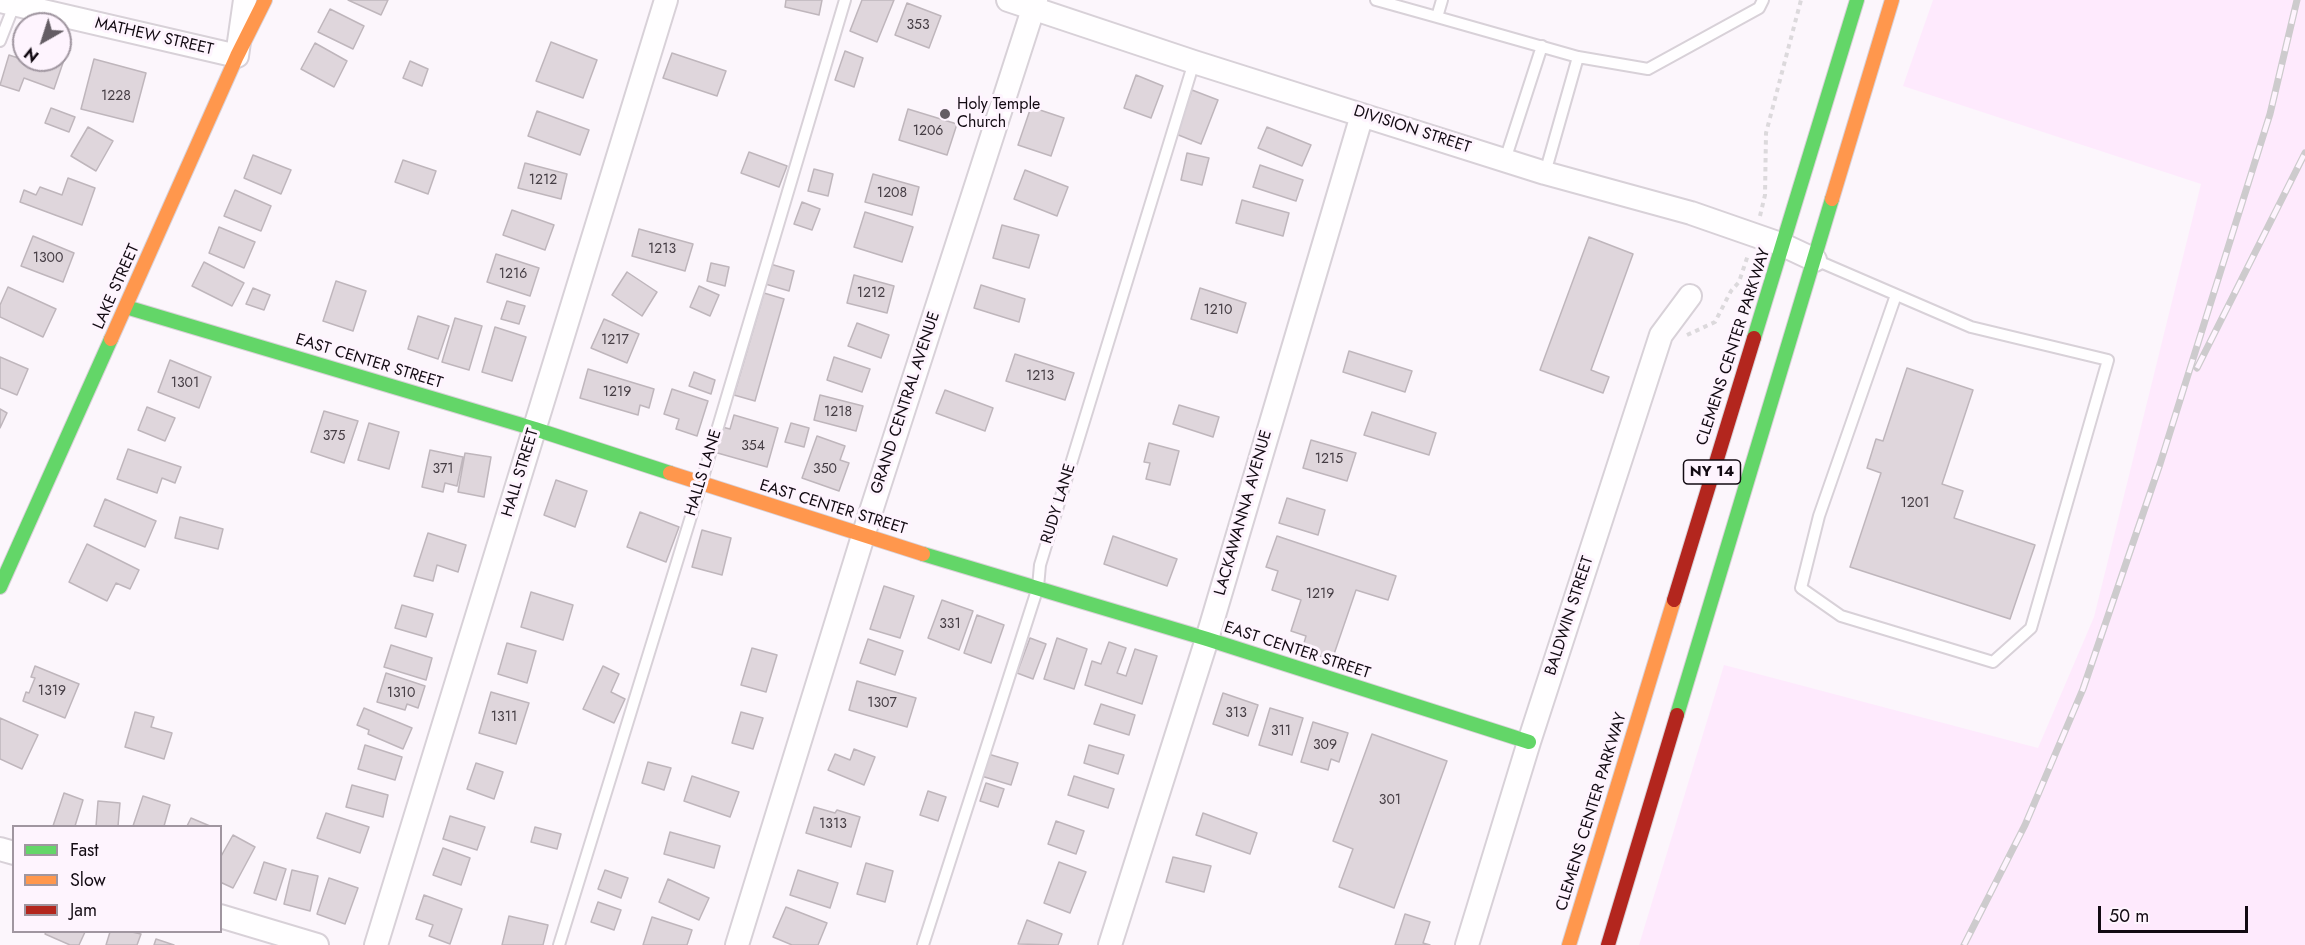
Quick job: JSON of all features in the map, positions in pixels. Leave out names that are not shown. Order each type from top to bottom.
[{"type":"main road","name":"LAKE STREET","points":[[0,587],[237,56],[265,0]]},
{"type":"main road","name":"CLEMENS CENTER PARKWAY","points":[[1569,945],[1857,0]]},
{"type":"main road","name":"NY 14","points":[[1608,945],[1892,0]]},
{"type":"main road","name":"EAST CENTER STREET","points":[[126,307],[535,429],[863,536],[1207,639],[1529,742]]},
{"type":"street","points":[[237,56],[244,0]]},
{"type":"street","name":"HALL STREET","points":[[376,945],[666,0]]},
{"type":"street","name":"DIVISION STREET","points":[[1008,0],[1035,4],[1194,62],[1545,173],[1691,213],[1783,245],[1815,260]]},
{"type":"street","name":"MATHEW STREET","points":[[10,2],[237,56]]},
{"type":"street","name":"GRAND CENTRAL AVENUE","points":[[737,945],[863,536],[1035,4]]},
{"type":"street","name":"LACKAWANNA AVENUE","points":[[1110,945],[1207,639],[1362,115]]},
{"type":"street","name":"BALDWIN STREET","points":[[1467,945],[1529,742],[1662,335],[1690,296]]},
{"type":"street","points":[[222,917],[317,945]]},
{"type":"lane","name":"HALLS LANE","points":[[559,945],[701,484],[845,0]]},
{"type":"lane","points":[[1376,0],[1578,57],[1648,69],[1759,8],[1763,0]]},
{"type":"lane","points":[[1437,16],[1442,0]]},
{"type":"lane","points":[[0,41],[10,2]]},
{"type":"lane","points":[[1505,160],[1542,45]]},
{"type":"lane","points":[[1545,173],[1578,57]]},
{"type":"lane","name":"RUDY LANE","points":[[922,945],[1038,587],[1040,565],[1194,62]]},
{"type":"lane","points":[[1815,260],[1971,327],[2108,360],[2031,628],[1993,662],[1841,616],[1801,588],[1819,516],[1896,295]]},
{"type":"path","points":[[1686,335],[1715,322],[1731,291],[1739,282],[1755,235],[1765,195],[1766,133],[1801,0]]},
{"type":"shaded area","points":[[1933,0],[2305,0],[2305,945],[1639,945],[1724,665],[2038,748],[2094,617],[2201,184],[1903,86]]},
{"type":"building","points":[[348,0],[388,0],[381,15]]},
{"type":"building","points":[[786,0],[822,0],[819,15],[785,7]]},
{"type":"building","points":[[862,0],[894,0],[877,42],[850,31]]},
{"type":"building","points":[[907,3],[941,16],[929,48],[895,35]]},
{"type":"building","points":[[330,9],[364,26],[353,49],[318,32]]},
{"type":"building","points":[[551,42],[597,60],[583,98],[536,81]]},
{"type":"building","points":[[315,43],[347,61],[334,87],[301,69]]},
{"type":"building","points":[[845,51],[863,58],[854,87],[835,80]]},
{"type":"building","points":[[672,53],[726,71],[717,96],[663,78]]},
{"type":"building","points":[[9,55],[12,56],[12,72],[60,72],[54,89],[24,78],[19,91],[0,85]]},
{"type":"building","points":[[94,59],[146,73],[133,122],[81,109]]},
{"type":"building","points":[[410,61],[428,69],[422,86],[403,78]]},
{"type":"building","points":[[1136,75],[1163,86],[1151,118],[1124,108]]},
{"type":"building","points":[[1192,90],[1218,100],[1201,144],[1176,134]]},
{"type":"building","points":[[1031,107],[1064,118],[1051,156],[1018,145]]},
{"type":"building","points":[[51,108],[75,117],[69,132],[45,123]]},
{"type":"building","points":[[908,109],[957,124],[947,155],[899,140]]},
{"type":"building","points":[[537,111],[589,130],[580,155],[528,136]]},
{"type":"building","points":[[88,127],[113,141],[96,171],[71,156]]},
{"type":"building","points":[[1267,127],[1311,145],[1302,166],[1258,148]]},
{"type":"building","points":[[749,152],[787,166],[779,187],[741,173]]},
{"type":"building","points":[[1187,153],[1209,158],[1202,185],[1181,180]]},
{"type":"building","points":[[253,155],[291,170],[281,194],[244,178]]},
{"type":"building","points":[[403,160],[436,171],[428,194],[395,182]]},
{"type":"building","points":[[525,163],[567,174],[561,199],[518,188]]},
{"type":"building","points":[[1260,165],[1303,180],[1296,201],[1253,187]]},
{"type":"building","points":[[814,169],[833,174],[828,196],[808,191]]},
{"type":"building","points":[[1025,170],[1068,187],[1057,216],[1014,199]]},
{"type":"building","points":[[873,174],[919,187],[912,215],[865,202]]},
{"type":"building","points":[[68,178],[95,188],[82,225],[20,202],[24,190],[36,195],[40,187],[62,195]]},
{"type":"building","points":[[235,190],[271,206],[261,231],[224,216]]},
{"type":"building","points":[[1242,200],[1289,213],[1283,236],[1236,223]]},
{"type":"building","points":[[802,202],[820,209],[812,230],[794,224]]},
{"type":"building","points":[[512,210],[554,225],[545,250],[503,235]]},
{"type":"building","points":[[865,212],[913,227],[902,262],[854,247]]},
{"type":"building","points":[[1002,225],[1039,235],[1029,268],[993,258]]},
{"type":"building","points":[[219,227],[255,242],[244,268],[209,253]]},
{"type":"building","points":[[639,229],[693,244],[685,271],[632,256]]},
{"type":"building","points":[[33,236],[74,253],[63,282],[21,266]]},
{"type":"building","points":[[1589,237],[1633,254],[1591,370],[1609,377],[1603,393],[1540,370]]},
{"type":"building","points":[[496,254],[539,268],[530,296],[487,282]]},
{"type":"building","points":[[204,262],[244,283],[232,306],[192,286]]},
{"type":"building","points":[[711,263],[729,267],[725,286],[707,281]]},
{"type":"building","points":[[767,263],[794,271],[789,291],[762,283]]},
{"type":"building","points":[[627,272],[657,292],[642,316],[612,295]]},
{"type":"building","points":[[854,275],[894,286],[887,313],[847,303]]},
{"type":"building","points":[[336,281],[366,291],[353,331],[323,321]]},
{"type":"building","points":[[981,285],[1025,299],[1019,322],[974,308]]},
{"type":"building","points":[[699,286],[719,295],[710,316],[690,307]]},
{"type":"building","points":[[8,287],[56,309],[43,337],[0,317],[0,305]]},
{"type":"building","points":[[253,288],[270,295],[264,310],[246,304]]},
{"type":"building","points":[[1200,288],[1246,303],[1237,333],[1191,319]]},
{"type":"building","points":[[764,293],[784,299],[755,401],[734,395]]},
{"type":"building","points":[[507,301],[525,306],[519,324],[501,319]]},
{"type":"building","points":[[418,316],[449,326],[438,359],[408,349]]},
{"type":"building","points":[[455,318],[482,326],[469,370],[442,362]]},
{"type":"building","points":[[604,319],[639,334],[627,363],[591,348]]},
{"type":"building","points":[[857,323],[889,335],[881,358],[848,346]]},
{"type":"building","points":[[495,327],[526,337],[512,381],[482,372]]},
{"type":"building","points":[[1349,351],[1412,371],[1405,392],[1343,372]]},
{"type":"building","points":[[1015,354],[1074,373],[1065,400],[1006,381]]},
{"type":"building","points":[[0,357],[28,369],[17,395],[0,388]]},
{"type":"building","points":[[834,357],[870,369],[862,392],[827,380]]},
{"type":"building","points":[[170,360],[211,377],[199,408],[158,392]]},
{"type":"building","points":[[1907,368],[1973,390],[1942,484],[1963,491],[1954,518],[2035,545],[2010,619],[1850,567],[1881,473],[1867,468],[1876,439],[1883,441]]},
{"type":"building","points":[[588,369],[654,389],[649,408],[640,405],[638,415],[580,398]]},
{"type":"building","points":[[694,372],[715,380],[711,394],[689,386]]},
{"type":"building","points":[[672,389],[708,401],[697,436],[676,429],[679,419],[664,414]]},
{"type":"building","points":[[945,390],[993,408],[985,431],[936,413]]},
{"type":"building","points":[[820,395],[863,406],[856,431],[814,420]]},
{"type":"building","points":[[1179,405],[1219,417],[1213,437],[1173,424]]},
{"type":"building","points":[[147,407],[175,418],[165,441],[138,430]]},
{"type":"building","points":[[0,409],[7,413],[0,428]]},
{"type":"building","points":[[324,411],[358,421],[344,463],[311,452]]},
{"type":"building","points":[[1372,412],[1436,433],[1429,455],[1364,435]]},
{"type":"building","points":[[734,415],[778,428],[767,467],[714,452],[722,427],[730,429]]},
{"type":"building","points":[[369,423],[399,432],[389,469],[358,460]]},
{"type":"building","points":[[791,423],[809,428],[804,447],[785,442]]},
{"type":"building","points":[[817,436],[845,446],[840,460],[849,463],[839,491],[802,478]]},
{"type":"building","points":[[1311,440],[1356,453],[1347,481],[1303,468]]},
{"type":"building","points":[[1149,443],[1179,451],[1170,485],[1146,479],[1150,463],[1144,462]]},
{"type":"building","points":[[128,449],[181,467],[175,483],[162,478],[157,493],[117,479]]},
{"type":"building","points":[[430,450],[463,457],[457,486],[445,483],[443,492],[422,487]]},
{"type":"building","points":[[465,453],[491,457],[484,497],[458,492]]},
{"type":"building","points":[[556,480],[587,491],[575,527],[544,515]]},
{"type":"building","points":[[1287,498],[1325,510],[1318,535],[1279,523]]},
{"type":"building","points":[[105,499],[156,521],[145,547],[94,526]]},
{"type":"building","points":[[640,512],[679,527],[666,562],[627,547]]},
{"type":"building","points":[[180,517],[223,529],[218,549],[175,538]]},
{"type":"building","points":[[702,530],[731,538],[722,575],[692,567]]},
{"type":"building","points":[[428,533],[466,545],[458,572],[437,565],[433,581],[414,576]]},
{"type":"building","points":[[1113,536],[1177,559],[1167,586],[1104,564]]},
{"type":"building","points":[[1277,536],[1396,576],[1388,600],[1356,590],[1332,660],[1302,650],[1306,636],[1291,631],[1301,600],[1272,590],[1278,571],[1266,567]]},
{"type":"building","points":[[87,544],[139,570],[130,589],[116,583],[107,601],[69,582]]},
{"type":"building","points":[[884,586],[914,596],[900,638],[870,629]]},
{"type":"building","points":[[531,592],[573,605],[563,640],[521,627]]},
{"type":"building","points":[[942,600],[973,611],[959,650],[928,638]]},
{"type":"building","points":[[402,605],[433,614],[426,637],[395,628]]},
{"type":"building","points":[[977,615],[1004,625],[991,663],[964,653]]},
{"type":"building","points":[[1030,638],[1046,644],[1033,679],[1017,673]]},
{"type":"building","points":[[1057,638],[1087,649],[1074,689],[1044,679]]},
{"type":"building","points":[[868,639],[903,651],[895,675],[860,663]]},
{"type":"building","points":[[1109,642],[1126,648],[1117,673],[1126,676],[1135,649],[1157,656],[1142,704],[1085,685],[1092,661],[1101,664]]},
{"type":"building","points":[[507,643],[536,651],[527,683],[498,674]]},
{"type":"building","points":[[391,645],[432,658],[426,680],[384,667]]},
{"type":"building","points":[[752,648],[777,655],[766,692],[741,685]]},
{"type":"building","points":[[35,666],[79,684],[65,718],[23,701],[35,678],[31,677]]},
{"type":"building","points":[[603,666],[619,674],[611,692],[625,699],[614,723],[583,709]]},
{"type":"building","points":[[386,673],[425,686],[418,708],[407,704],[405,710],[377,702]]},
{"type":"building","points":[[857,681],[916,698],[907,727],[849,710]]},
{"type":"building","points":[[491,692],[529,703],[516,744],[479,733]]},
{"type":"building","points":[[1223,693],[1258,705],[1248,736],[1213,724]]},
{"type":"building","points":[[1101,704],[1135,715],[1129,735],[1094,724]]},
{"type":"building","points":[[364,708],[412,728],[403,749],[368,734],[369,730],[357,725]]},
{"type":"building","points":[[1270,708],[1303,718],[1292,755],[1259,745]]},
{"type":"building","points":[[135,712],[154,717],[151,727],[172,733],[164,759],[125,747]]},
{"type":"building","points":[[741,712],[763,718],[753,749],[732,743]]},
{"type":"building","points":[[0,718],[38,735],[22,769],[0,759]]},
{"type":"building","points":[[1313,722],[1348,733],[1339,762],[1331,759],[1328,770],[1301,762]]},
{"type":"building","points":[[1372,734],[1447,761],[1394,908],[1339,887],[1353,849],[1333,841]]},
{"type":"building","points":[[365,745],[402,757],[395,780],[358,769]]},
{"type":"building","points":[[1089,745],[1124,755],[1118,774],[1084,763]]},
{"type":"building","points":[[854,749],[875,757],[864,785],[828,770],[835,754],[850,760]]},
{"type":"building","points":[[985,753],[1018,763],[1011,785],[978,775]]},
{"type":"building","points":[[648,762],[671,768],[664,790],[642,783]]},
{"type":"building","points":[[476,763],[503,772],[494,799],[467,789]]},
{"type":"building","points":[[692,776],[739,792],[730,817],[684,801]]},
{"type":"building","points":[[1074,776],[1114,789],[1108,808],[1068,795]]},
{"type":"building","points":[[986,783],[1004,789],[998,807],[980,801]]},
{"type":"building","points":[[352,785],[388,795],[383,817],[346,807]]},
{"type":"building","points":[[928,791],[946,797],[938,821],[920,815]]},
{"type":"building","points":[[64,793],[83,800],[75,825],[53,825]]},
{"type":"building","points":[[143,796],[170,805],[164,825],[133,825]]},
{"type":"building","points":[[98,801],[120,803],[118,825],[96,825]]},
{"type":"building","points":[[814,807],[835,813],[837,810],[860,817],[851,847],[806,833]]},
{"type":"building","points":[[326,813],[369,827],[360,853],[317,838]]},
{"type":"building","points":[[1203,813],[1257,833],[1250,854],[1196,835]]},
{"type":"building","points":[[450,816],[485,827],[477,850],[443,839]]},
{"type":"building","points":[[191,818],[208,825],[188,825]]},
{"type":"building","points":[[1056,821],[1084,831],[1076,854],[1048,844]]},
{"type":"building","points":[[535,827],[561,834],[557,849],[531,842]]},
{"type":"building","points":[[670,832],[720,846],[714,868],[664,854]]},
{"type":"building","points":[[233,835],[255,847],[233,888],[222,883],[222,854]]},
{"type":"building","points":[[443,848],[470,858],[461,885],[433,875]]},
{"type":"building","points":[[1173,857],[1211,866],[1204,892],[1166,882]]},
{"type":"building","points":[[264,862],[286,869],[276,900],[254,893]]},
{"type":"building","points":[[1059,862],[1086,872],[1070,913],[1044,903]]},
{"type":"building","points":[[866,863],[893,871],[885,902],[857,894]]},
{"type":"building","points":[[292,870],[318,876],[310,911],[284,904]]},
{"type":"building","points":[[605,870],[628,878],[621,898],[598,889]]},
{"type":"building","points":[[798,870],[838,883],[830,908],[790,895]]},
{"type":"building","points":[[329,878],[358,888],[345,924],[317,914]]},
{"type":"building","points":[[668,879],[709,898],[699,920],[659,902]]},
{"type":"building","points":[[424,895],[462,909],[450,944],[429,936],[433,925],[416,919]]},
{"type":"building","points":[[598,902],[621,910],[614,930],[591,922]]},
{"type":"building","points":[[786,907],[827,923],[818,945],[792,945],[773,937]]},
{"type":"building","points":[[1405,914],[1430,922],[1423,943],[1430,945],[1395,945]]},
{"type":"building","points":[[509,916],[548,925],[543,945],[502,945]]},
{"type":"building","points":[[652,917],[692,930],[687,945],[643,945]]},
{"type":"building","points":[[1027,920],[1062,934],[1058,945],[1018,944]]},
{"type":"building","points":[[85,933],[79,945],[70,945],[45,934]]},
{"type":"building","points":[[110,933],[141,934],[137,945],[106,945]]},
{"type":"building","points":[[156,939],[174,945],[154,945]]},
{"type":"railway","points":[[1964,945],[2025,825],[2083,689],[2160,464],[2270,114],[2297,0]]},
{"type":"railway","points":[[2197,368],[2305,153]]},
{"type":"traffic: fast","points":[[1754,338],[1857,0]]},
{"type":"traffic: fast","points":[[1677,715],[1832,199]]},
{"type":"traffic: fast","points":[[126,307],[535,429],[670,473]]},
{"type":"traffic: fast","points":[[0,587],[111,339]]},
{"type":"traffic: fast","points":[[923,554],[1207,639],[1529,742]]},
{"type":"traffic: slow","points":[[111,339],[237,56],[265,0]]},
{"type":"traffic: slow","points":[[1832,199],[1892,0]]},
{"type":"traffic: slow","points":[[670,473],[923,554]]},
{"type":"traffic: slow","points":[[1569,945],[1674,600]]},
{"type":"traffic: jam","points":[[1674,600],[1754,338]]},
{"type":"traffic: jam","points":[[1608,945],[1677,715]]},
{"type":"place","name":"Holy Temple Church","points":[[945,114]]}]
